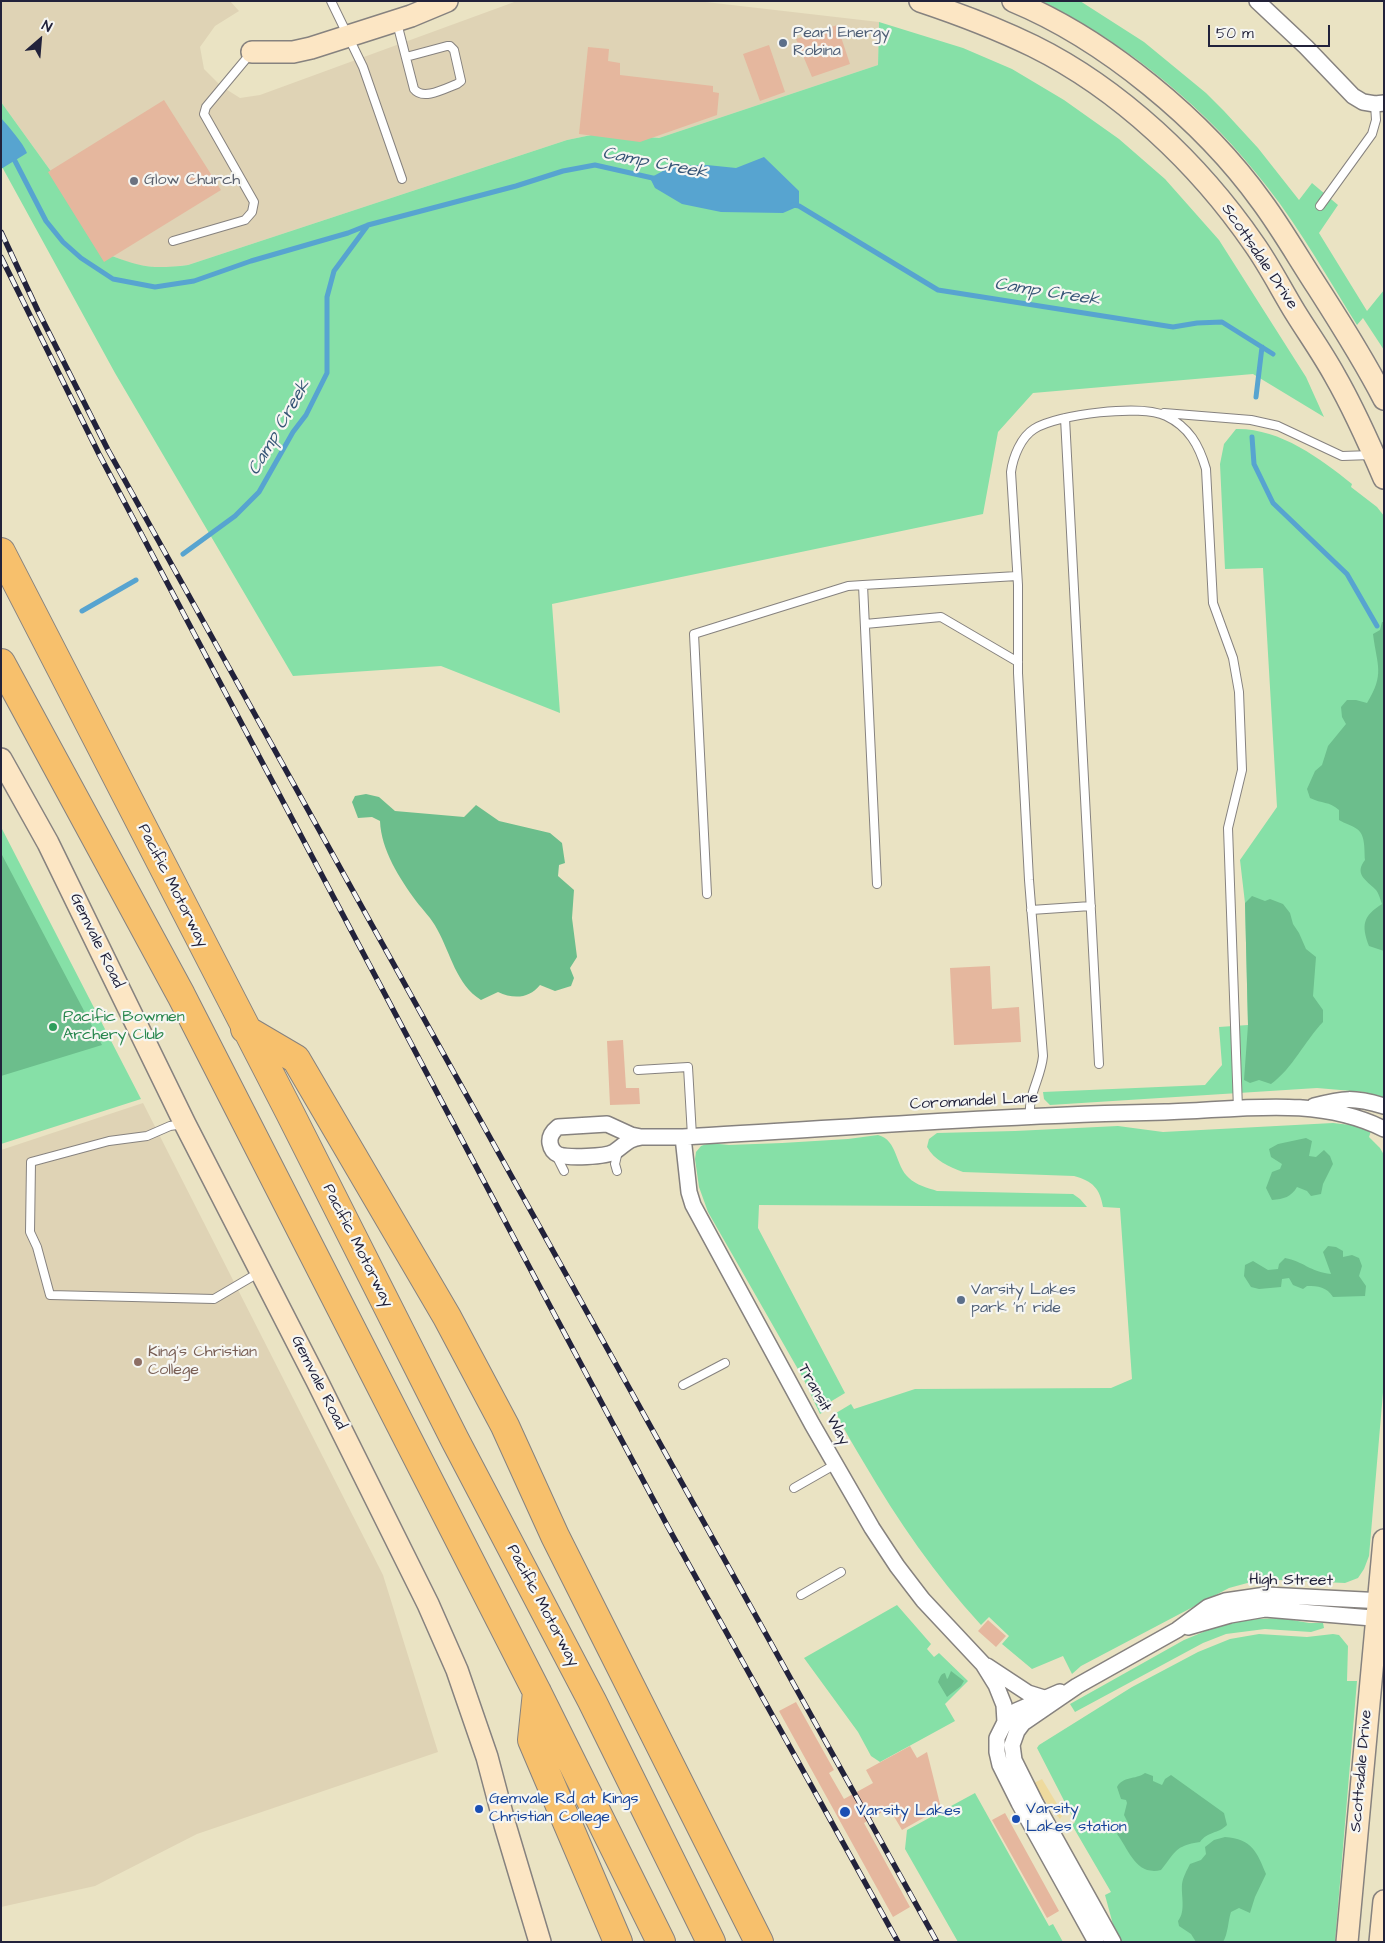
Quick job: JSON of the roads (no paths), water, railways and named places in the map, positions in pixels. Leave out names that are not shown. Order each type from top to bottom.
[{"type":"highway","name":"Pacific Motorway","points":[[1,552],[245,1029],[290,1113],[455,1440],[596,1709],[711,1942]]},
{"type":"highway","points":[[1,663],[181,995],[537,1692],[661,1942]]},
{"type":"highway","points":[[245,1029],[296,1059],[447,1317],[506,1426],[555,1536],[759,1942]]},
{"type":"highway","points":[[537,1692],[532,1740],[618,1942]]},
{"type":"main road","name":"Scottsdale Drive","points":[[920,1],[999,30],[1070,67],[1144,121],[1175,150],[1216,194],[1254,244],[1335,374],[1384,478]]},
{"type":"main road","name":"Scottsdale Drive","points":[[1013,1],[1065,28],[1138,76],[1205,135],[1262,201],[1336,316],[1384,399]]},
{"type":"main road","points":[[252,52],[292,52],[310,48],[396,21],[436,4]]},
{"type":"main road","name":"Gemvale Road","points":[[1,760],[48,843],[185,1124],[262,1271],[423,1596],[457,1670],[487,1757],[540,1942]]},
{"type":"main road","name":"Gemvale Road","points":[[1,770],[48,843]]},
{"type":"main road","name":"Scottsdale Drive","points":[[1347,1942],[1381,1610],[1384,1540]]},
{"type":"main road","points":[[1380,1942],[1384,1901]]},
{"type":"street","points":[[1258,1],[1353,96],[1363,102],[1379,103]]},
{"type":"street","name":"Coromandel Lane","points":[[1310,1107],[1342,1098],[1361,1100],[1384,1106]]},
{"type":"street","name":"Coromandel Lane","points":[[641,1137],[607,1124],[558,1127],[553,1130],[550,1143],[553,1151],[566,1156],[604,1155],[614,1152],[626,1142],[641,1137],[1030,1116],[1238,1108],[1310,1107],[1346,1115],[1384,1129]]},
{"type":"street","name":"Transit Way","points":[[687,1136],[688,1192],[693,1205],[872,1528],[897,1566],[923,1600],[983,1664],[996,1685],[1004,1705],[1005,1722]]},
{"type":"street","name":"High Street","points":[[1078,1686],[1177,1630],[1230,1615],[1265,1609],[1381,1610]]},
{"type":"street","name":"Transit Way","points":[[983,1664],[1028,1693],[1044,1698]]},
{"type":"street","points":[[1078,1686],[1044,1698],[1016,1711],[1005,1722],[997,1738],[997,1752],[1000,1765],[1096,1942]]},
{"type":"street","points":[[1078,1686],[1023,1723],[1014,1738],[1012,1745],[1013,1753],[1014,1760],[1036,1804],[1113,1942]]},
{"type":"lane","points":[[331,1],[363,67],[402,179]]},
{"type":"lane","points":[[396,21],[414,89],[419,94],[457,84],[461,81],[454,50],[450,46],[406,57]]},
{"type":"lane","points":[[172,241],[245,220],[252,212],[254,202],[204,114],[206,107],[252,52]]},
{"type":"lane","points":[[1320,206],[1372,134],[1379,103]]},
{"type":"lane","points":[[1030,1116],[1029,1104],[1042,1067],[1042,1056],[1031,910],[1018,662],[1017,576],[1011,480],[1013,460],[1032,430],[1049,422],[1106,412],[1144,411],[1251,420],[1278,426],[1342,456],[1374,455]]},
{"type":"lane","points":[[1157,412],[1175,421],[1193,437],[1206,469],[1213,603],[1237,672],[1242,770],[1228,828],[1238,1108]]},
{"type":"lane","points":[[1065,418],[1099,1064]]},
{"type":"lane","points":[[707,894],[694,634],[848,586],[1017,576]]},
{"type":"lane","points":[[863,585],[877,884]]},
{"type":"lane","points":[[865,624],[941,617],[1018,662]]},
{"type":"lane","points":[[1031,910],[1090,906]]},
{"type":"lane","points":[[638,1070],[688,1067],[687,1136]]},
{"type":"lane","points":[[185,1124],[170,1126],[147,1136],[109,1141],[31,1162],[30,1232],[37,1247],[50,1295],[214,1299],[262,1271]]},
{"type":"lane","points":[[612,1125],[619,1131],[621,1138],[615,1164],[617,1171]]},
{"type":"lane","points":[[553,1151],[564,1171]]},
{"type":"lane","points":[[683,1386],[725,1362]]},
{"type":"lane","points":[[794,1488],[836,1464]]},
{"type":"lane","points":[[801,1595],[841,1572]]},
{"type":"water","points":[[1,118],[27,153],[1,169]]},
{"type":"water","points":[[764,157],[799,191],[799,206],[783,213],[721,212],[682,204],[655,188],[650,178],[672,166],[707,165],[736,168]]},
{"type":"waterway","points":[[15,161],[46,221],[63,242],[81,258],[113,279],[155,287],[194,281],[251,261],[348,233],[368,225]]},
{"type":"waterway","name":"Camp Creek","points":[[183,554],[235,516],[259,492],[293,432],[306,415],[327,373],[327,297],[334,271],[368,225],[516,186],[563,171],[595,165],[657,179]]},
{"type":"waterway","name":"Camp Creek","points":[[793,205],[799,206],[938,290],[1173,327],[1197,323],[1222,322],[1273,354]]},
{"type":"waterway","points":[[1256,397],[1262,347]]},
{"type":"waterway","points":[[1252,437],[1254,464],[1273,503],[1347,574],[1377,626]]},
{"type":"waterway","name":"Camp Creek","points":[[82,611],[136,580]]},
{"type":"railway","points":[[1,232],[38,311],[108,450],[937,1942]]},
{"type":"railway","points":[[1,257],[99,454],[551,1308],[668,1527],[898,1942]]},
{"type":"place","name":"Pearl Energy Robina","points":[[783,43]]},
{"type":"place","name":"Glow Church","points":[[134,181]]},
{"type":"place","name":"Pacific Bowmen Archery Club","points":[[53,1027]]},
{"type":"place","name":"Varsity Lakes park 'n' ride","points":[[961,1300]]},
{"type":"place","name":"King's Christian College","points":[[138,1362]]},
{"type":"place","name":"Gemvale Rd at Kings Christian College","points":[[479,1809]]},
{"type":"place","name":"Varsity Lakes","points":[[845,1812]]},
{"type":"place","name":"Varsity Lakes station","points":[[1016,1819]]}]
